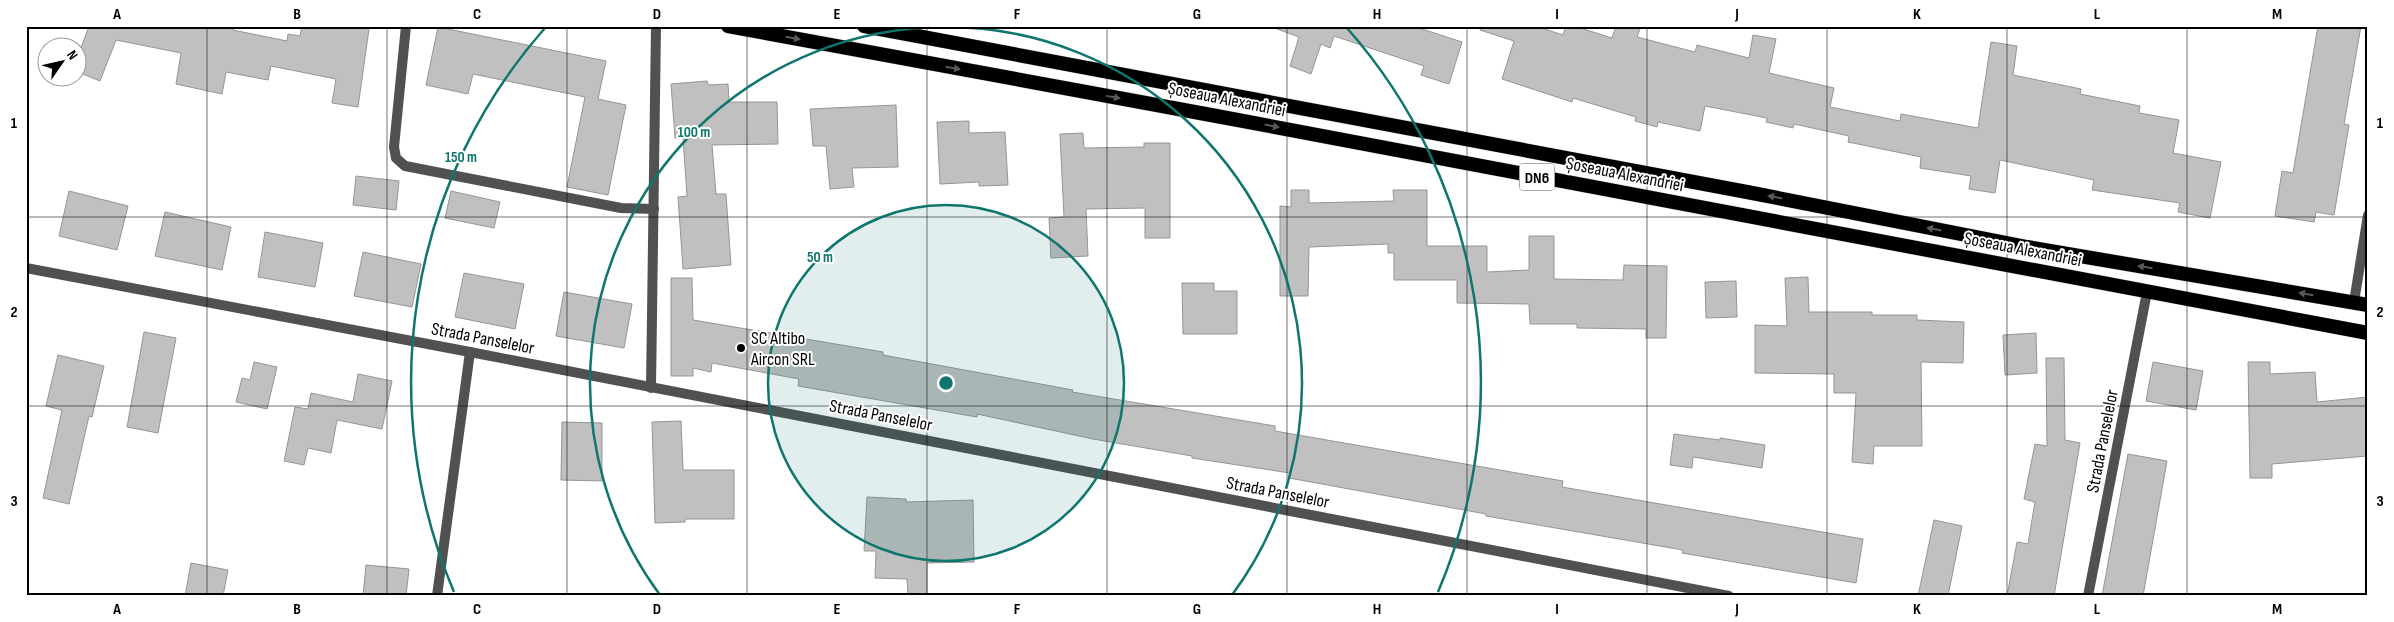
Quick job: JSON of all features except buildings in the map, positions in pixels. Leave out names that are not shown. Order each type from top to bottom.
[{"type":"highway","name":"Șoseaua Alexandriei","points":[[728,26],[2368,333]]},
{"type":"highway","name":"Șoseaua Alexandriei","points":[[864,26],[1737,190],[2026,248],[2368,305]]},
{"type":"street","points":[[406,26],[394,147],[396,158],[405,166],[621,208],[654,208]]},
{"type":"street","points":[[651,388],[656,26]]},
{"type":"street","points":[[2354,302],[2368,215]]},
{"type":"street","name":"Strada Panselelor","points":[[26,268],[1729,596]]},
{"type":"street","name":"Strada Panselelor","points":[[2088,596],[2147,292]]},
{"type":"street","points":[[436,596],[470,352]]},
{"type":"place","name":"SC Altibo Aircon SRL","points":[[741,348]]}]
